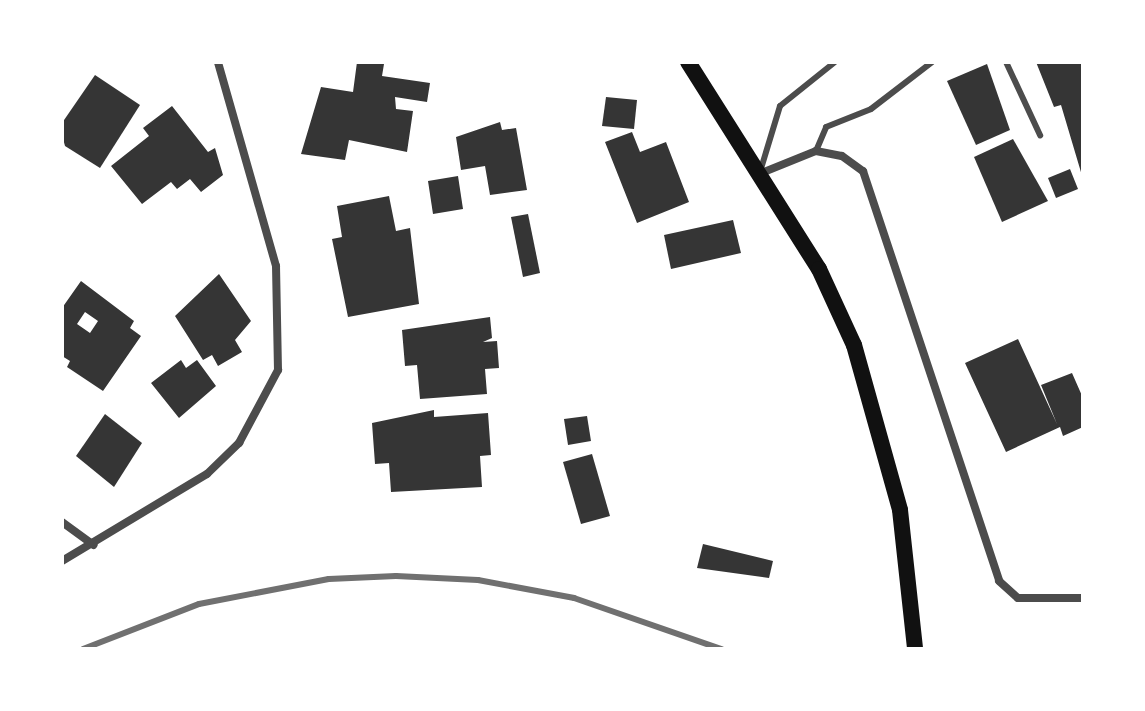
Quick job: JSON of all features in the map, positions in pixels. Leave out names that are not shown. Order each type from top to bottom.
[{"type":"main road","points":[[688,62],[819,269],[879,418],[909,570],[915,649]]},
{"type":"street","points":[[62,561],[94,545],[207,474],[239,443],[278,370],[276,266],[218,62]]},
{"type":"street","points":[[759,174],[816,151],[842,156],[863,171],[873,193],[999,581],[1018,598],[1083,598]]},
{"type":"street","points":[[62,522],[94,545]]},
{"type":"lane","points":[[759,174],[780,106],[835,62]]},
{"type":"lane","points":[[816,151],[826,127],[871,109],[932,62]]},
{"type":"lane","points":[[1006,62],[1040,135]]},
{"type":"building","points":[[357,62],[384,64],[382,76],[430,83],[427,102],[395,97],[396,109],[413,111],[407,152],[349,140],[345,160],[301,154],[321,87],[353,92]]},
{"type":"building","points":[[1036,62],[1082,62],[1083,179],[1061,105],[1054,107]]},
{"type":"building","points":[[987,64],[1010,130],[976,145],[947,81]]},
{"type":"building","points":[[95,75],[140,105],[100,168],[65,146],[62,135],[62,123]]},
{"type":"building","points":[[606,97],[637,100],[634,129],[602,126]]},
{"type":"building","points":[[172,106],[208,152],[215,148],[223,175],[201,192],[190,179],[177,189],[171,182],[142,204],[111,166],[149,136],[143,128]]},
{"type":"building","points":[[500,122],[502,130],[516,128],[527,190],[490,195],[485,166],[461,170],[456,137]]},
{"type":"building","points":[[632,132],[640,152],[666,142],[689,202],[637,223],[605,142]]},
{"type":"building","points":[[1013,139],[1048,201],[1002,222],[974,157]]},
{"type":"building","points":[[1070,169],[1078,189],[1056,198],[1048,178]]},
{"type":"building","points":[[458,176],[463,209],[433,214],[428,181]]},
{"type":"building","points":[[389,196],[396,231],[410,228],[419,304],[348,317],[332,239],[342,237],[337,206]]},
{"type":"building","points":[[528,214],[540,273],[523,277],[511,217]]},
{"type":"building","points":[[733,220],[741,253],[671,269],[664,235]]},
{"type":"building","points":[[219,274],[251,321],[235,340],[242,352],[218,366],[212,355],[203,360],[175,316]]},
{"type":"building","points":[[81,281],[134,321],[130,328],[141,336],[103,391],[67,367],[70,361],[62,356],[62,308]],"holes":[[[85,312],[98,321],[90,333],[77,324]]]},
{"type":"building","points":[[490,317],[492,338],[483,342],[497,341],[499,368],[485,369],[487,394],[420,399],[417,365],[405,366],[402,330]]},
{"type":"building","points":[[1018,339],[1057,424],[1041,385],[1072,373],[1083,398],[1083,427],[1063,436],[1060,427],[1006,452],[965,363]]},
{"type":"building","points":[[181,360],[186,368],[197,360],[216,386],[179,418],[151,383]]},
{"type":"building","points":[[434,410],[434,417],[488,413],[491,455],[480,456],[482,487],[391,492],[389,463],[375,464],[372,423]]},
{"type":"building","points":[[105,414],[142,443],[114,487],[76,456]]},
{"type":"building","points":[[587,416],[591,441],[568,445],[564,419]]},
{"type":"building","points":[[592,454],[610,516],[581,524],[563,462]]},
{"type":"building","points":[[703,544],[773,561],[769,578],[697,568]]},
{"type":"railway","points":[[83,649],[199,604],[329,579],[396,576],[478,580],[574,598],[721,649]]}]
